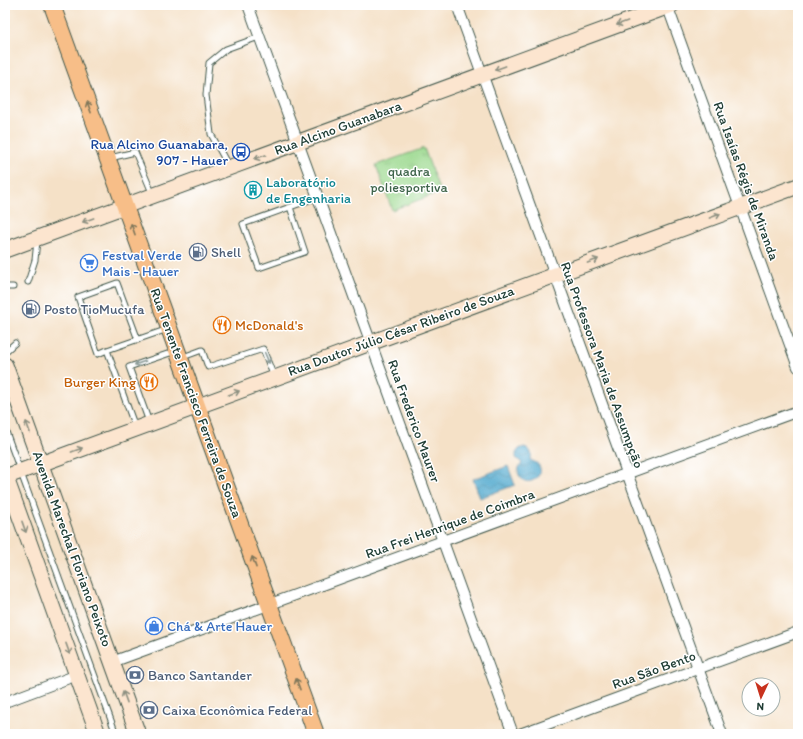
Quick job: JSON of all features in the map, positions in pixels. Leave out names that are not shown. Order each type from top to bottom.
[{"type":"main road","name":"Rua Tenente Francisco Ferreira de Souza","points":[[52,5],[316,734]]},
{"type":"main road","name":"Rua Alcino Guanabara","points":[[5,250],[669,6]]},
{"type":"main road","name":"Rua Doutor Júlio César Ribeiro de Souza","points":[[5,476],[798,186]]},
{"type":"main road","name":"Avenida Marechal Floriano Peixoto","points":[[6,371],[138,734]]},
{"type":"main road","points":[[5,476],[98,734]]},
{"type":"street","name":"Rua Frederico Maurer","points":[[248,5],[513,734]]},
{"type":"street","name":"Rua Professora Maria de Assumpção","points":[[457,5],[722,734]]},
{"type":"street","name":"Rua Isaías Régis de Miranda","points":[[669,6],[798,367]]},
{"type":"street","name":"Rua Frei Henrique de Coimbra","points":[[112,662],[798,411]]},
{"type":"street","name":"Rua São Bento","points":[[520,734],[798,632]]},
{"type":"street","points":[[5,702],[77,675]]},
{"type":"lane","points":[[229,168],[211,134],[206,95],[209,63],[226,49],[259,37]]},
{"type":"lane","points":[[108,158],[135,152],[153,196]]},
{"type":"lane","points":[[290,207],[305,252],[259,268],[244,224],[290,207],[318,197]]},
{"type":"lane","points":[[28,282],[35,260],[37,238]]},
{"type":"lane","points":[[138,340],[117,283],[78,297],[98,354],[107,350],[138,340],[169,328]]},
{"type":"lane","points":[[5,288],[13,287]]},
{"type":"lane","points":[[5,352],[15,343]]},
{"type":"lane","points":[[142,426],[129,367],[178,354],[202,350],[208,367],[263,349],[275,378]]},
{"type":"lane","points":[[107,350],[142,426]]},
{"type":"lane","points":[[5,429],[116,734]]},
{"type":"green space","name":"quadra poliesportiva","points":[[424,148],[440,192],[392,210],[376,165]]},
{"type":"water","points":[[524,447],[531,452],[530,460],[537,463],[540,468],[540,473],[537,477],[528,482],[523,480],[519,475],[518,472],[522,463],[516,458],[516,453],[519,449]]},
{"type":"water","points":[[508,466],[515,485],[480,498],[473,479]]},
{"type":"place","name":"Rua Alcino Guanabara, 907 - Hauer","points":[[241,152]]},
{"type":"place","name":"Laboratório de Engenharia","points":[[253,190]]},
{"type":"place","name":"Shell","points":[[198,252]]},
{"type":"place","name":"Festval Verde Mais - Hauer","points":[[89,263]]},
{"type":"place","name":"Posto TioMucufa","points":[[31,309]]},
{"type":"place","name":"McDonald's","points":[[222,325]]},
{"type":"place","name":"Burger King","points":[[149,382]]},
{"type":"place","name":"Chá & Arte Hauer","points":[[154,626]]},
{"type":"place","name":"Banco Santander","points":[[135,675]]},
{"type":"place","name":"Caixa Econômica Federal","points":[[149,710]]}]
